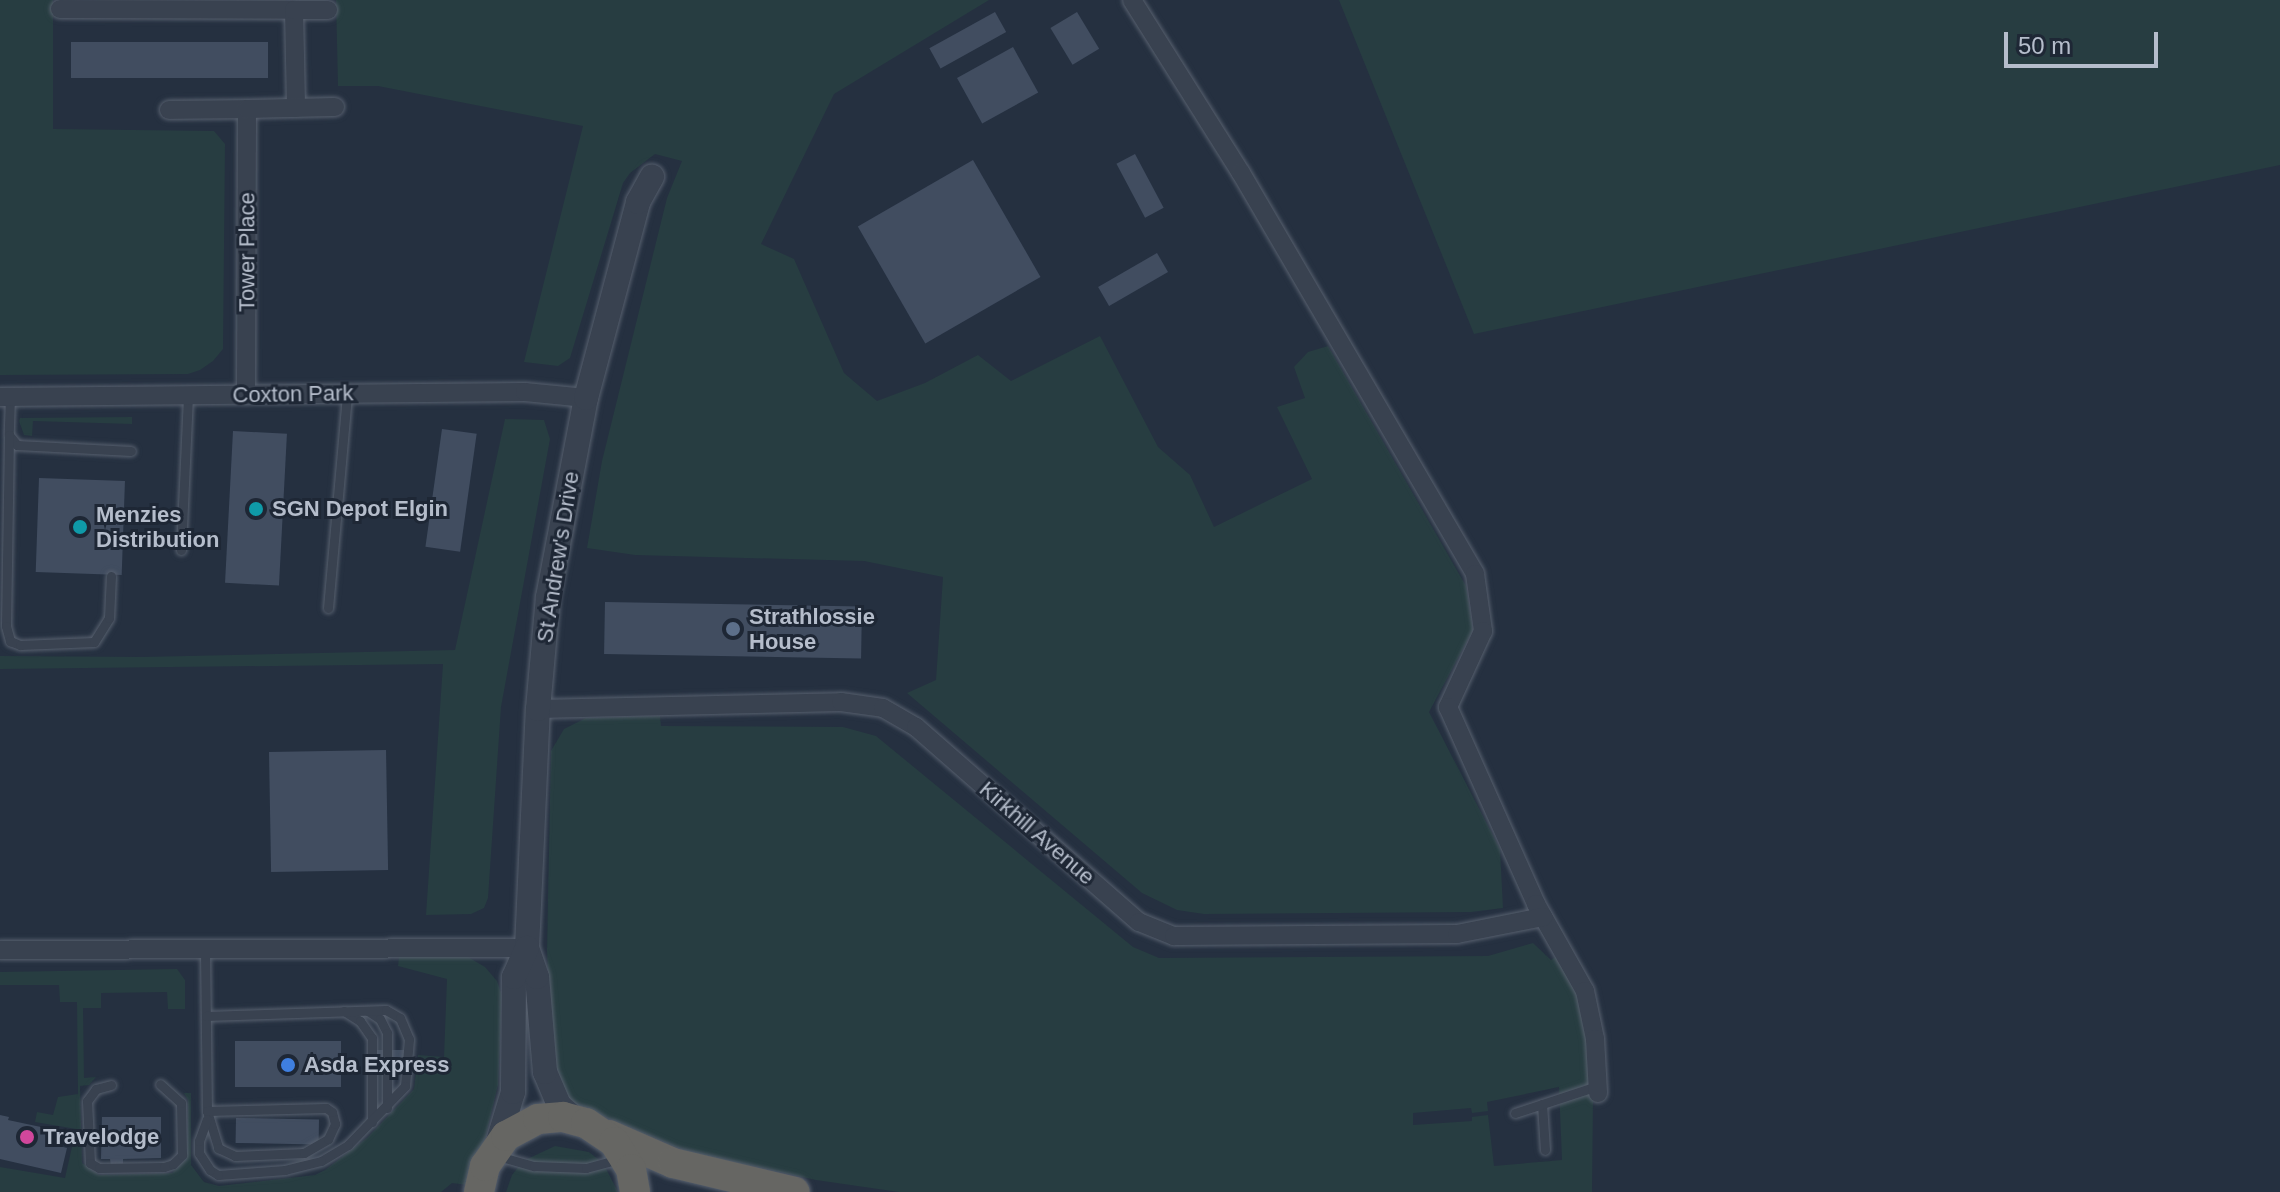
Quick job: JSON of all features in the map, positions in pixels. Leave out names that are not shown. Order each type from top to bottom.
[{"type":"highway","points":[[479,1191],[494,1150],[516,1129],[538,1119],[575,1119],[628,1149],[795,1192]]},
{"type":"highway","points":[[628,1149],[635,1192]]},
{"type":"street","points":[[1132,0],[1241,173],[1475,574],[1483,631],[1448,707],[1543,917],[1585,991],[1595,1039],[1598,1090]]},
{"type":"street","points":[[60,9],[328,10]]},
{"type":"street","points":[[294,10],[296,108]]},
{"type":"street","points":[[169,110],[335,107]]},
{"type":"street","name":"Tower Place","points":[[246,395],[247,109]]},
{"type":"street","name":"St Andrew's Drive","points":[[494,1150],[513,1092],[514,977],[527,948],[538,709],[548,597],[586,398],[638,202],[652,177]]},
{"type":"street","name":"Coxton Park","points":[[5,397],[525,392],[586,398]]},
{"type":"street","name":"Kirkhill Avenue","points":[[538,709],[841,702],[883,708],[916,727],[1139,922],[1174,936],[1457,934],[1543,917]]},
{"type":"street","points":[[0,950],[527,948]]},
{"type":"street","name":"St Andrew's Drive","points":[[527,948],[537,977],[545,1072],[559,1105],[575,1119]]},
{"type":"lane","points":[[328,608],[347,394]]},
{"type":"lane","points":[[181,550],[188,395]]},
{"type":"lane","points":[[5,397],[9,435],[6,626],[10,641],[20,645],[94,642],[109,618],[111,576]]},
{"type":"lane","points":[[9,435],[17,445],[31,448],[131,451]]},
{"type":"lane","points":[[205,947],[207,1115],[199,1153],[210,1170],[224,1177],[285,1170],[321,1161],[342,1149],[372,1122],[407,1081],[409,1039],[402,1021],[392,1012],[364,1010],[206,1016]]},
{"type":"lane","points":[[364,1010],[380,1019],[387,1033],[387,1108]]},
{"type":"lane","points":[[344,1011],[360,1021],[372,1038],[372,1122]]},
{"type":"lane","points":[[111,1085],[96,1089],[87,1101],[90,1163],[99,1168],[164,1167],[182,1155],[181,1103],[175,1094],[160,1084]]},
{"type":"lane","points":[[1515,1113],[1598,1090]]},
{"type":"lane","points":[[1542,1104],[1545,1150]]},
{"type":"lane","points":[[326,1108],[334,1115],[335,1124],[328,1139],[308,1152],[235,1156],[218,1148],[207,1115],[326,1108]]},
{"type":"lane","points":[[494,1150],[534,1166],[586,1168],[628,1149]]},
{"type":"green space","points":[[0,0],[53,0],[53,129],[214,131],[225,144],[223,349],[200,370],[188,374],[0,375]]},
{"type":"green space","points":[[336,0],[989,0],[834,94],[761,244],[794,259],[844,373],[877,401],[925,383],[978,355],[1011,381],[1100,336],[1158,447],[1190,475],[1214,527],[1312,479],[1277,407],[1305,398],[1294,367],[1308,352],[1328,346],[1466,586],[1473,630],[1429,712],[1500,849],[1503,908],[1471,912],[1204,914],[1177,910],[1142,893],[907,693],[936,680],[943,577],[864,561],[635,555],[587,548],[602,461],[667,198],[682,161],[655,154],[630,173],[623,183],[570,358],[558,366],[524,362],[583,126],[378,86],[338,86]]},
{"type":"green space","points":[[1339,0],[2280,0],[2280,165],[1474,334]]},
{"type":"green space","points":[[132,417],[132,424],[33,421],[32,436],[24,435],[19,421],[20,418]]},
{"type":"green space","points":[[505,419],[544,420],[550,439],[501,707],[488,898],[484,908],[471,914],[426,915],[443,664],[0,669],[0,656],[142,657],[455,650]]},
{"type":"green space","points":[[660,716],[661,726],[843,727],[876,736],[1133,947],[1159,958],[1488,956],[1533,943],[1551,960],[1557,956],[1577,996],[1586,1032],[1593,1100],[1592,1192],[899,1192],[816,1180],[687,1152],[574,1104],[565,1094],[551,1052],[547,950],[551,751],[564,729],[586,718]],"holes":[[[1559,1087],[1562,1160],[1494,1166],[1488,1115],[1472,1117],[1472,1121],[1413,1125],[1413,1113],[1471,1108],[1472,1113],[1488,1111],[1487,1102]]]},
{"type":"green space","points":[[399,957],[468,957],[485,967],[497,981],[502,996],[498,1085],[484,1143],[467,1185],[452,1183],[441,1192],[0,1192],[0,1167],[65,1178],[76,1129],[35,1122],[37,1112],[53,1115],[58,1097],[78,1094],[77,1002],[60,1002],[59,985],[0,985],[0,972],[177,969],[185,980],[185,1009],[168,1009],[167,992],[101,993],[101,1008],[83,1008],[84,1078],[96,1077],[89,1085],[80,1086],[82,1163],[99,1175],[172,1173],[187,1158],[188,1100],[184,1093],[191,1093],[191,1165],[204,1182],[219,1186],[315,1175],[325,1170],[367,1138],[414,1089],[418,1055],[444,1057],[447,979],[398,966]]},
{"type":"green space","points":[[555,1146],[589,1152],[603,1163],[618,1192],[506,1192],[512,1175],[523,1161]]},
{"type":"building","points":[[995,12],[1006,32],[941,68],[929,48]]},
{"type":"building","points":[[1077,12],[1099,49],[1073,65],[1050,28]]},
{"type":"building","points":[[71,42],[268,42],[268,78],[71,78]]},
{"type":"building","points":[[1013,47],[1038,92],[982,124],[957,78]]},
{"type":"building","points":[[1135,154],[1164,208],[1145,218],[1116,164]]},
{"type":"building","points":[[973,160],[1040,277],[925,343],[858,226]]},
{"type":"building","points":[[1157,253],[1168,272],[1109,306],[1098,287]]},
{"type":"building","points":[[442,429],[477,434],[460,552],[425,547]]},
{"type":"building","name":"SGN Depot Elgin","points":[[233,431],[287,434],[279,586],[225,583]]},
{"type":"building","name":"Menzies Distribution","points":[[39,478],[125,481],[122,575],[36,572]]},
{"type":"building","name":"Strathlossie House","points":[[605,602],[862,606],[861,658],[604,654]]},
{"type":"building","points":[[386,750],[388,870],[271,872],[269,752]]},
{"type":"building","name":"Asda Express","points":[[235,1041],[341,1041],[341,1087],[235,1087]]},
{"type":"building","points":[[369,1050],[405,1050],[405,1074],[369,1074]]},
{"type":"building","name":"Travelodge","points":[[0,1115],[9,1117],[8,1120],[55,1130],[52,1144],[67,1148],[61,1173],[0,1159]]},
{"type":"building","points":[[102,1117],[161,1117],[161,1158],[123,1159],[123,1166],[111,1166],[110,1159],[101,1159]]},
{"type":"building","points":[[236,1118],[319,1119],[319,1144],[236,1143]]},
{"type":"place","name":"SGN Depot Elgin","points":[[256,509]]},
{"type":"place","name":"Menzies Distribution","points":[[80,527]]},
{"type":"place","name":"Strathlossie House","points":[[733,629]]},
{"type":"place","name":"Asda Express","points":[[288,1065]]},
{"type":"place","name":"Travelodge","points":[[27,1137]]}]
